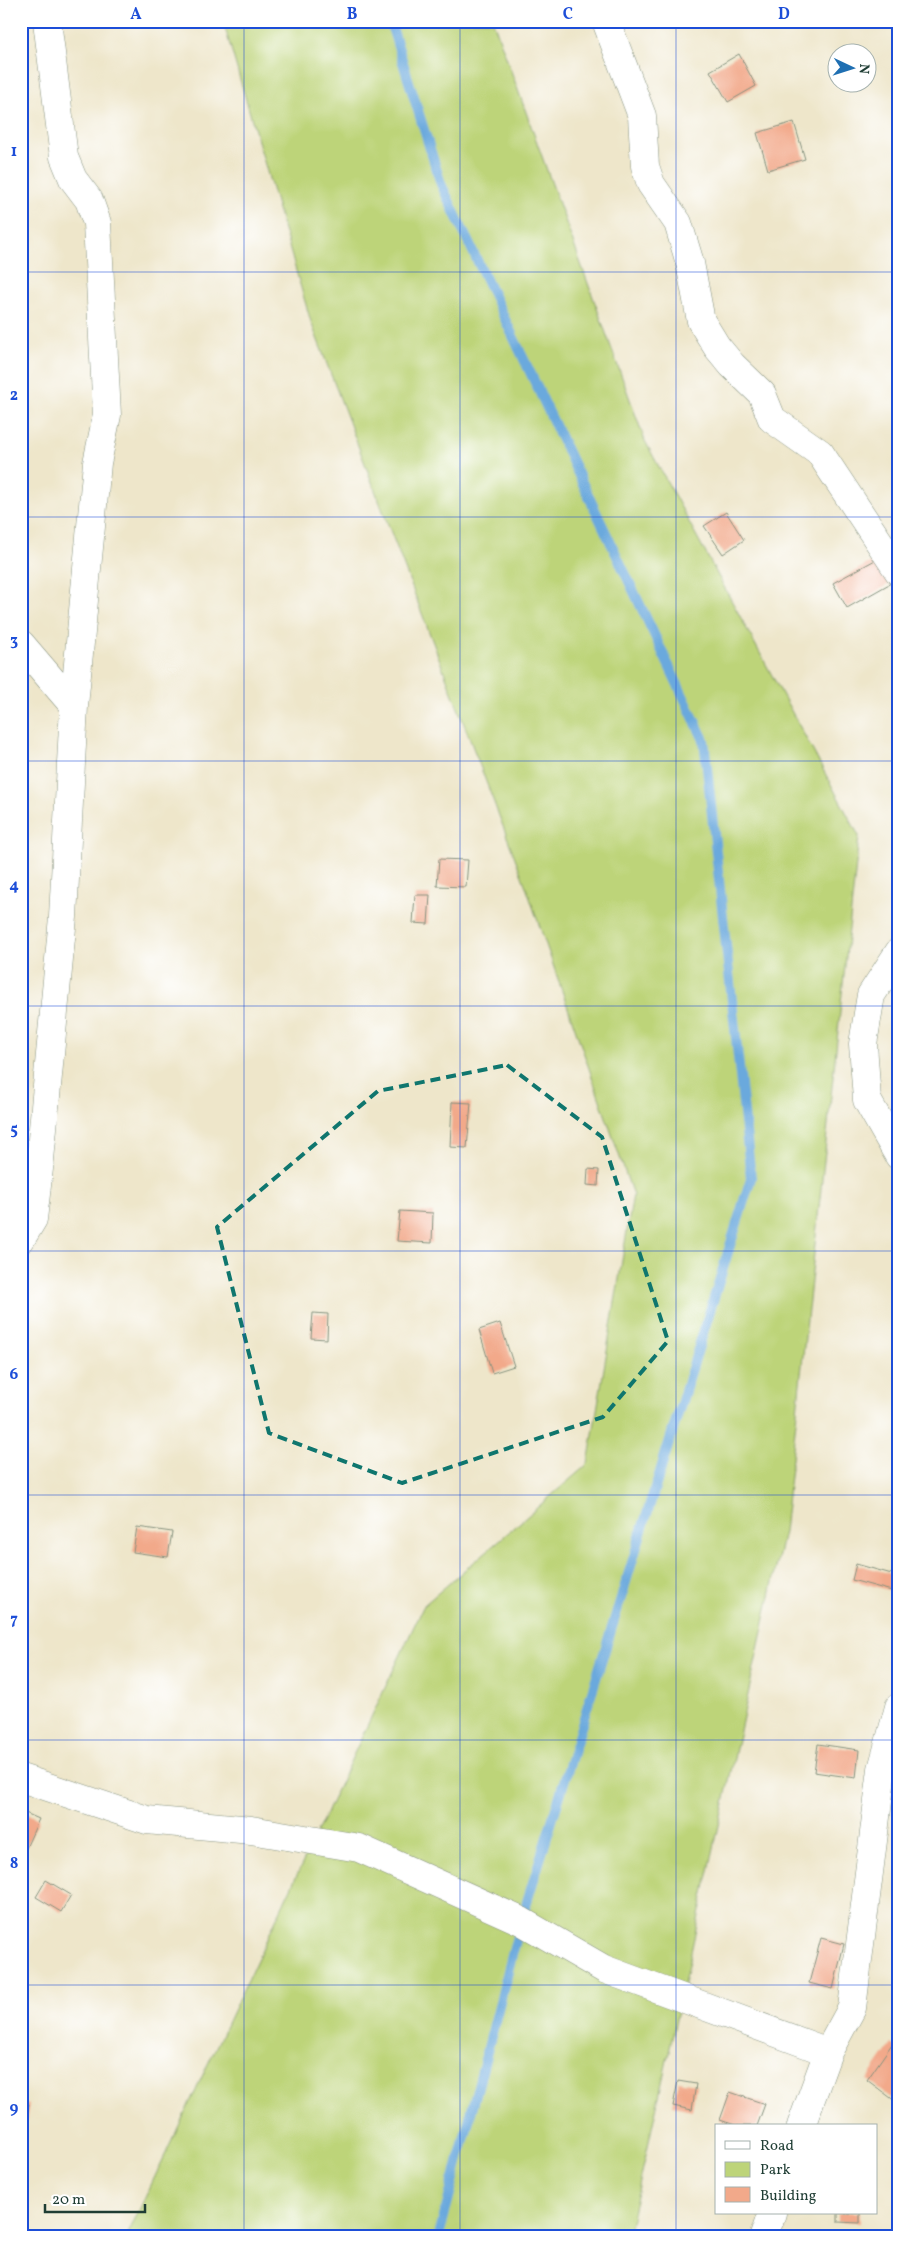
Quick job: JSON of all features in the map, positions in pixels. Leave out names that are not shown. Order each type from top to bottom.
[{"type":"street","points":[[21,1239],[33,1219],[40,1160],[63,917],[74,706],[97,463],[107,415],[96,223],[89,200],[73,179],[64,157],[46,21]]},
{"type":"street","points":[[606,21],[642,116],[645,166],[651,184],[678,223],[690,263],[701,322],[722,353],[762,394],[772,419],[820,453],[899,572]]},
{"type":"street","points":[[21,644],[74,706]]},
{"type":"street","points":[[899,952],[871,995],[863,1044],[867,1100],[899,1156]]},
{"type":"street","points":[[802,2124],[828,2052],[852,2008],[882,1769],[899,1707]]},
{"type":"street","points":[[21,1778],[147,1820],[251,1830],[359,1848],[522,1920],[604,1969],[828,2052]]},
{"type":"street","points":[[764,2236],[772,2214]]},
{"type":"highlighted area","points":[[507,1065],[602,1137],[668,1341],[603,1417],[402,1483],[269,1433],[217,1227],[378,1091]]},
{"type":"green space","points":[[223,21],[493,21],[645,441],[859,836],[784,1532],[628,2236],[127,2236],[424,1605],[588,1464],[633,1195],[525,884],[311,322]]},
{"type":"building","points":[[739,54],[756,86],[728,102],[710,71]]},
{"type":"building","points":[[794,122],[805,159],[768,170],[757,133]]},
{"type":"building","points":[[726,512],[744,540],[723,554],[704,526]]},
{"type":"building","points":[[877,559],[891,583],[847,608],[833,583]]},
{"type":"building","points":[[439,859],[468,860],[466,887],[437,886]]},
{"type":"building","points":[[415,895],[430,895],[428,924],[413,923]]},
{"type":"building","points":[[452,1102],[471,1103],[467,1148],[450,1147]]},
{"type":"building","points":[[588,1169],[599,1170],[598,1186],[587,1185]]},
{"type":"building","points":[[400,1211],[433,1213],[432,1243],[397,1241]]},
{"type":"building","points":[[313,1313],[328,1314],[327,1339],[311,1338]]},
{"type":"building","points":[[500,1323],[514,1366],[492,1373],[479,1330]]},
{"type":"building","points":[[137,1527],[172,1532],[168,1557],[133,1552]]},
{"type":"building","points":[[856,1564],[899,1576],[899,1593],[852,1580]]},
{"type":"building","points":[[818,1744],[859,1750],[856,1778],[814,1772]]},
{"type":"building","points":[[21,1811],[39,1819],[21,1859]]},
{"type":"building","points":[[46,1880],[71,1895],[61,1912],[36,1897]]},
{"type":"building","points":[[821,1938],[844,1944],[833,1989],[809,1983]]},
{"type":"building","points":[[892,2044],[899,2049],[899,2104],[867,2080]]},
{"type":"building","points":[[678,2081],[696,2084],[692,2110],[673,2106]]},
{"type":"building","points":[[730,2092],[765,2104],[758,2124],[732,2124],[720,2120]]},
{"type":"building","points":[[21,2102],[29,2104],[26,2121],[21,2120]]},
{"type":"building","points":[[838,2214],[860,2214],[860,2223],[838,2222]]},
{"type":"waterway","points":[[390,21],[441,184],[704,740],[751,1178],[521,1921],[439,2236]]}]
